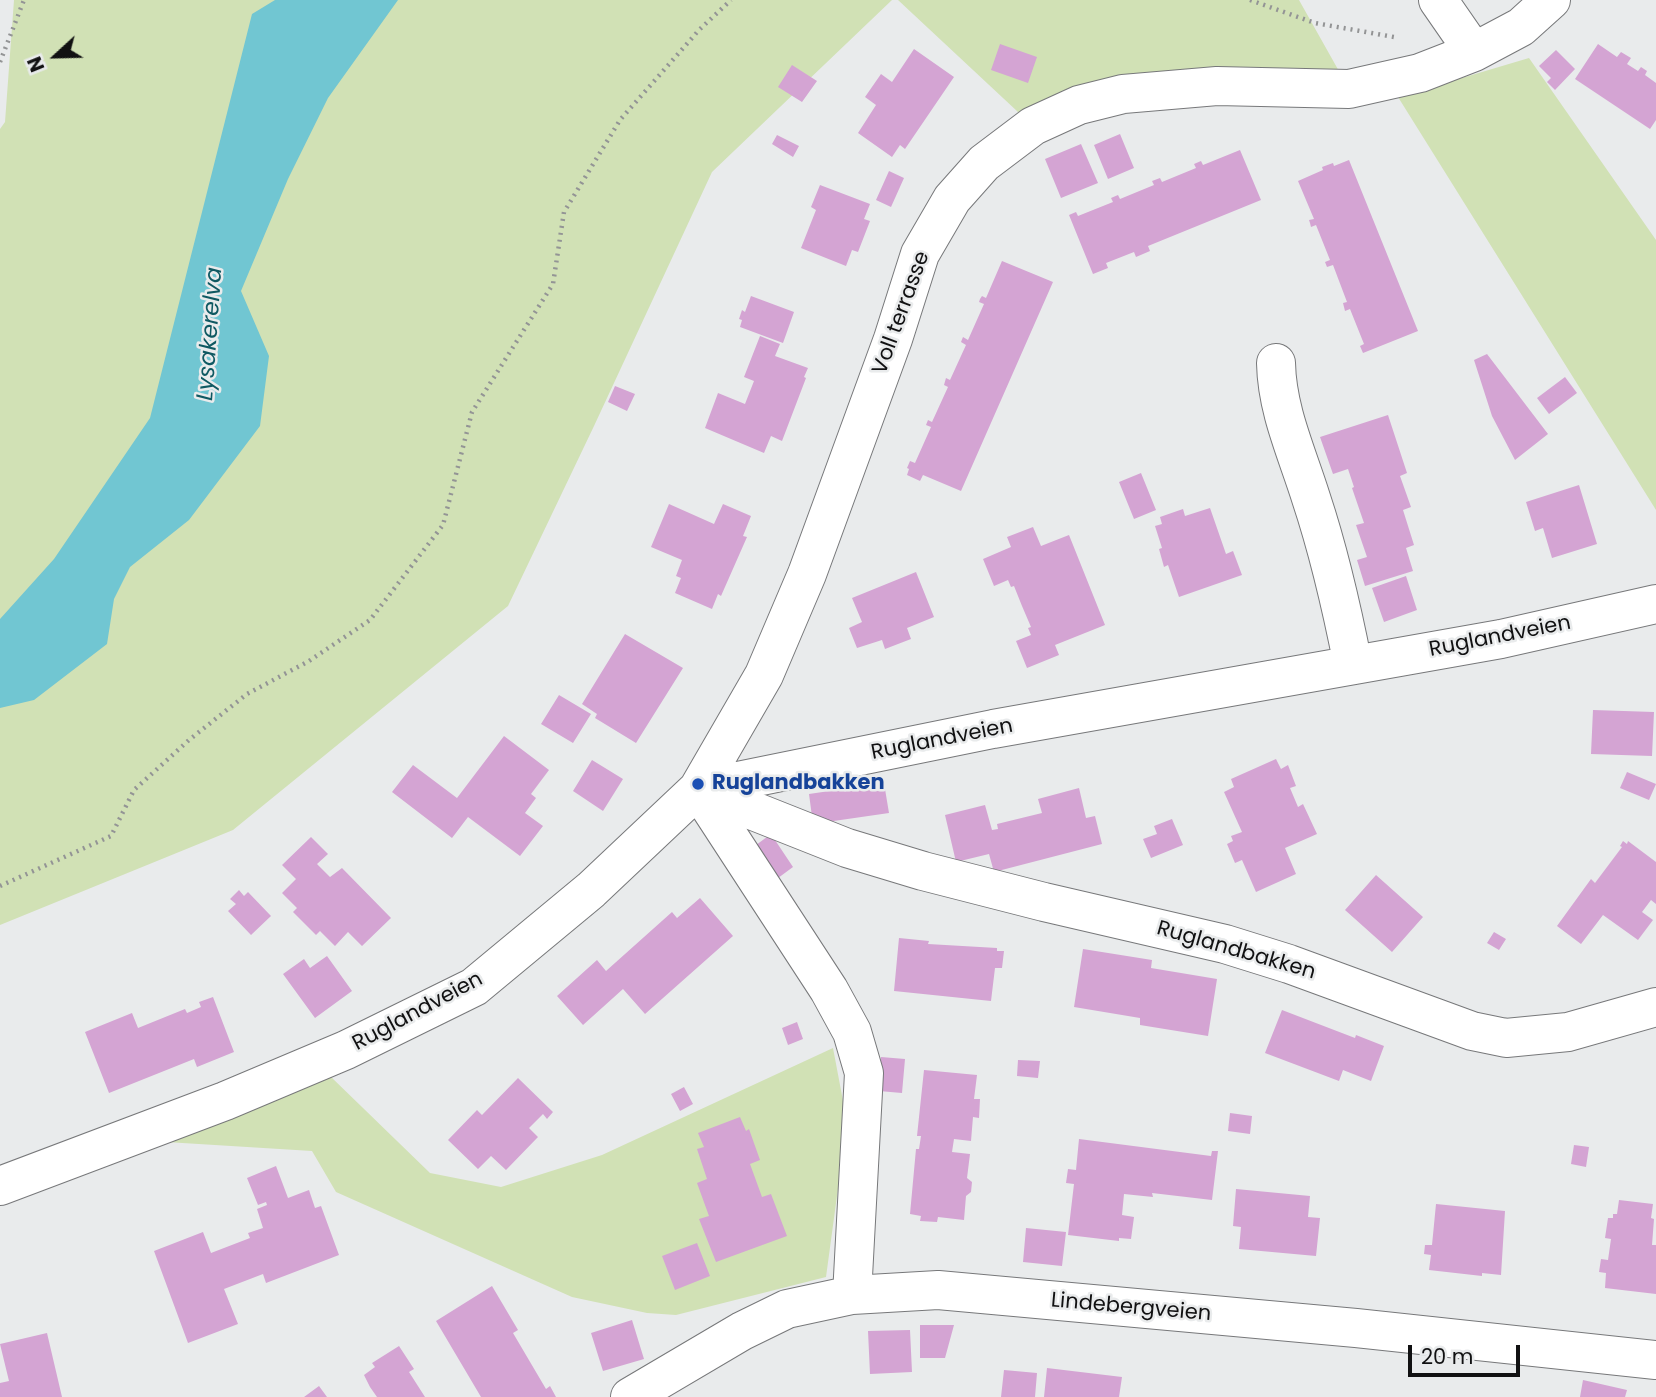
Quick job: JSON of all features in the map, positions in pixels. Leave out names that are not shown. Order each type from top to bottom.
[{"type":"street","points":[[1438,0],[1474,52]]},
{"type":"street","name":"Voll terrasse","points":[[698,789],[764,676],[807,574],[893,339],[920,254],[952,199],[985,163],[1032,125],[1079,105],[1123,94],[1217,86],[1349,89],[1420,73],[1474,52],[1521,27],[1551,0]]},
{"type":"street","points":[[1276,363],[1276,380],[1283,416],[1312,500],[1342,607],[1353,665]]},
{"type":"street","name":"Ruglandveien","points":[[0,1186],[225,1101],[322,1060],[474,987],[591,890],[698,789],[993,729],[1501,639],[1656,604]]},
{"type":"street","points":[[698,789],[829,989],[852,1032],[864,1073],[852,1295]]},
{"type":"street","name":"Ruglandbakken","points":[[698,789],[847,848],[1044,902],[1225,944],[1483,1033],[1506,1038],[1568,1032],[1656,1007]]},
{"type":"street","name":"Lindebergveien","points":[[630,1397],[742,1331],[787,1309],[852,1295],[938,1290],[1356,1328],[1656,1360]]},
{"type":"path","points":[[0,62],[24,0]]},
{"type":"path","points":[[0,886],[111,836],[134,790],[189,740],[247,694],[309,661],[370,620],[443,525],[472,412],[553,284],[564,212],[620,120],[699,30],[730,0]]},
{"type":"path","points":[[1250,0],[1315,23],[1395,37]]},
{"type":"green space","points":[[14,0],[892,0],[712,172],[508,606],[233,830],[0,925],[0,129],[5,122]]},
{"type":"green space","points":[[898,0],[1299,0],[1349,89],[1217,86],[1033,126]]},
{"type":"green space","points":[[1529,58],[1656,240],[1656,510],[1398,97]]},
{"type":"green space","points":[[833,1048],[847,1122],[826,1277],[676,1315],[647,1313],[572,1297],[336,1192],[312,1151],[150,1141],[329,1075],[430,1173],[501,1187],[602,1155]]},
{"type":"water","name":"Lysakerelva","points":[[275,0],[398,0],[328,98],[288,179],[241,291],[269,356],[260,426],[189,520],[130,567],[114,599],[107,644],[34,700],[0,708],[0,619],[54,559],[150,418],[252,14]]},
{"type":"building","points":[[1000,44],[1037,57],[1028,83],[991,70]]},
{"type":"building","points":[[1598,44],[1617,57],[1621,52],[1631,58],[1627,64],[1638,71],[1641,67],[1647,71],[1645,75],[1656,83],[1656,120],[1650,129],[1575,79]]},
{"type":"building","points":[[914,49],[954,77],[905,149],[900,145],[892,157],[858,133],[876,105],[865,97],[881,74],[892,82]]},
{"type":"building","points":[[1556,50],[1575,69],[1555,90],[1547,82],[1551,78],[1539,66]]},
{"type":"building","points":[[792,65],[817,81],[802,102],[778,87]]},
{"type":"building","points":[[1120,134],[1134,168],[1108,179],[1094,145]]},
{"type":"building","points":[[777,135],[799,146],[793,157],[772,144]]},
{"type":"building","points":[[1081,144],[1098,183],[1061,198],[1045,159]]},
{"type":"building","points":[[1240,150],[1261,200],[1148,246],[1150,251],[1136,257],[1134,252],[1106,263],[1108,268],[1093,274],[1069,215],[1076,212],[1078,216],[1113,202],[1111,198],[1118,195],[1120,199],[1154,185],[1152,181],[1160,178],[1162,182],[1196,168],[1194,164],[1201,161],[1203,165]]},
{"type":"building","points":[[1349,160],[1418,331],[1363,353],[1360,346],[1364,344],[1350,309],[1345,311],[1343,303],[1347,302],[1333,265],[1327,267],[1325,262],[1330,260],[1316,225],[1311,227],[1309,220],[1314,219],[1298,181],[1323,170],[1322,167]]},
{"type":"building","points":[[889,171],[904,178],[891,207],[876,200]]},
{"type":"building","points":[[820,185],[870,204],[864,219],[870,221],[858,252],[852,250],[846,266],[801,248],[816,210],[811,207]]},
{"type":"building","points":[[1002,261],[1053,282],[961,491],[923,475],[920,481],[907,475],[907,468],[910,461],[915,463],[931,427],[926,425],[928,420],[932,422],[948,387],[944,385],[946,378],[950,380],[966,345],[961,342],[963,337],[968,340],[984,304],[979,302],[980,299],[982,296],[986,298]]},
{"type":"building","points":[[751,296],[794,312],[783,343],[740,327],[742,310],[745,312]]},
{"type":"building","points":[[760,336],[780,344],[775,356],[808,368],[782,441],[771,436],[764,453],[705,428],[718,393],[745,404],[754,381],[744,377]]},
{"type":"building","points":[[1487,354],[1548,434],[1515,460],[1492,416],[1474,360]]},
{"type":"building","points":[[1565,377],[1577,393],[1549,414],[1537,398]]},
{"type":"building","points":[[615,386],[635,394],[627,411],[608,402]]},
{"type":"building","points":[[1388,415],[1407,473],[1400,476],[1411,507],[1403,510],[1414,545],[1406,548],[1413,571],[1365,586],[1357,560],[1367,557],[1356,525],[1364,523],[1352,488],[1354,487],[1348,469],[1333,474],[1320,437]]},
{"type":"building","points":[[1141,473],[1156,510],[1134,519],[1119,482]]},
{"type":"building","points":[[1579,485],[1597,544],[1552,558],[1543,528],[1535,531],[1526,502]]},
{"type":"building","points":[[669,504],[714,524],[723,504],[751,516],[743,536],[747,537],[721,596],[718,594],[712,609],[675,593],[681,578],[676,576],[682,560],[651,547]]},
{"type":"building","points":[[1210,508],[1226,554],[1233,551],[1242,575],[1179,597],[1168,565],[1164,567],[1159,549],[1162,548],[1155,526],[1162,524],[1160,517],[1183,509],[1185,516]]},
{"type":"building","points":[[1033,527],[1041,546],[1069,535],[1105,625],[1055,645],[1059,655],[1027,668],[1016,641],[1031,635],[1028,628],[1031,627],[1014,586],[1011,587],[1008,580],[994,586],[983,559],[1011,547],[1007,537]]},
{"type":"building","points":[[916,572],[934,617],[907,628],[911,639],[885,649],[882,640],[857,648],[849,628],[862,622],[852,598]]},
{"type":"building","points":[[1406,576],[1417,610],[1384,622],[1372,588]]},
{"type":"building","points":[[625,634],[683,668],[636,743],[595,718],[597,714],[582,704]]},
{"type":"building","points":[[559,695],[591,714],[573,743],[541,724]]},
{"type":"building","points":[[1593,710],[1654,712],[1652,756],[1591,754]]},
{"type":"building","points":[[504,736],[549,770],[531,794],[536,798],[525,813],[543,826],[520,856],[468,817],[452,838],[392,792],[413,765],[457,798]]},
{"type":"building","points":[[1276,759],[1281,769],[1288,765],[1296,786],[1290,788],[1298,807],[1303,804],[1317,834],[1285,848],[1296,874],[1256,892],[1242,860],[1235,863],[1227,844],[1233,841],[1231,836],[1242,832],[1224,792],[1234,787],[1231,779]]},
{"type":"building","points":[[592,760],[623,779],[603,811],[573,791]]},
{"type":"building","points":[[1627,772],[1656,784],[1649,800],[1620,788]]},
{"type":"building","points":[[884,783],[889,813],[813,824],[809,794]]},
{"type":"building","points":[[1079,788],[1086,818],[1095,816],[1102,844],[994,872],[989,854],[956,862],[945,815],[985,805],[992,830],[998,829],[997,824],[1042,813],[1038,799]]},
{"type":"building","points":[[1172,819],[1183,845],[1151,858],[1143,839],[1157,834],[1154,826]]},
{"type":"building","points":[[771,834],[793,867],[774,881],[752,848]]},
{"type":"building","points":[[311,837],[328,854],[317,864],[330,877],[342,868],[391,918],[362,946],[348,932],[335,946],[320,931],[316,935],[293,912],[297,908],[282,893],[296,879],[282,865]]},
{"type":"building","points":[[1623,841],[1627,844],[1628,841],[1656,862],[1656,904],[1651,900],[1642,912],[1653,920],[1638,940],[1603,915],[1581,944],[1557,926],[1591,879],[1595,883],[1622,847],[1620,846]]},
{"type":"building","points":[[1376,875],[1423,917],[1392,952],[1345,910]]},
{"type":"building","points":[[239,890],[244,896],[248,892],[271,916],[251,935],[228,911],[236,904],[230,899]]},
{"type":"building","points":[[700,898],[733,936],[645,1014],[623,989],[583,1025],[557,996],[597,960],[606,971],[672,912],[677,918]]},
{"type":"building","points":[[1494,932],[1506,939],[1499,950],[1487,943]]},
{"type":"building","points":[[899,938],[929,941],[928,944],[997,948],[997,951],[1004,951],[1002,968],[995,968],[991,1001],[894,991]]},
{"type":"building","points":[[1083,949],[1152,960],[1151,968],[1217,979],[1208,1036],[1140,1025],[1140,1018],[1074,1007]]},
{"type":"building","points":[[327,956],[352,991],[315,1018],[283,974],[304,959],[310,968]]},
{"type":"building","points":[[213,997],[234,1052],[197,1067],[194,1059],[109,1093],[85,1032],[132,1013],[138,1028],[185,1009],[187,1013],[201,1007],[199,1002]]},
{"type":"building","points":[[1282,1010],[1355,1038],[1356,1035],[1384,1046],[1371,1081],[1343,1070],[1339,1081],[1265,1053]]},
{"type":"building","points":[[797,1022],[803,1039],[788,1045],[782,1028]]},
{"type":"building","points":[[881,1057],[905,1059],[902,1093],[879,1091]]},
{"type":"building","points":[[1018,1060],[1040,1061],[1038,1078],[1017,1076]]},
{"type":"building","points":[[924,1070],[977,1075],[974,1099],[980,1099],[979,1118],[973,1117],[971,1141],[954,1139],[952,1152],[970,1154],[967,1178],[972,1182],[971,1192],[966,1196],[964,1220],[938,1217],[937,1222],[920,1221],[921,1216],[910,1214],[916,1149],[919,1149],[921,1136],[917,1136]]},
{"type":"building","points":[[518,1078],[553,1112],[547,1119],[543,1114],[529,1128],[538,1137],[506,1170],[491,1156],[478,1169],[448,1140],[477,1110],[482,1115]]},
{"type":"building","points":[[684,1087],[693,1104],[680,1111],[671,1094]]},
{"type":"building","points":[[1230,1113],[1252,1116],[1250,1134],[1228,1131]]},
{"type":"building","points":[[740,1117],[746,1131],[749,1129],[760,1160],[750,1164],[762,1197],[771,1194],[787,1236],[716,1262],[699,1219],[709,1216],[697,1183],[707,1179],[697,1149],[704,1147],[698,1133]]},
{"type":"building","points":[[1079,1139],[1211,1156],[1212,1151],[1218,1151],[1212,1200],[1152,1193],[1153,1197],[1124,1194],[1122,1215],[1134,1217],[1131,1239],[1119,1238],[1119,1241],[1068,1235],[1074,1184],[1066,1183],[1068,1169],[1076,1170]]},
{"type":"building","points":[[1574,1145],[1589,1147],[1586,1167],[1571,1164]]},
{"type":"building","points":[[276,1166],[288,1198],[309,1190],[315,1208],[321,1206],[339,1255],[266,1283],[263,1274],[224,1289],[238,1324],[188,1343],[154,1251],[203,1232],[211,1253],[250,1238],[248,1233],[263,1228],[257,1209],[267,1205],[266,1202],[258,1205],[247,1178]]},
{"type":"building","points":[[1236,1189],[1310,1196],[1308,1217],[1320,1218],[1316,1256],[1239,1249],[1241,1227],[1233,1226]]},
{"type":"building","points":[[1619,1200],[1653,1204],[1651,1218],[1654,1219],[1652,1245],[1656,1245],[1656,1294],[1605,1288],[1606,1273],[1599,1272],[1601,1259],[1608,1260],[1611,1239],[1605,1238],[1608,1218],[1617,1214]]},
{"type":"building","points":[[1436,1204],[1505,1211],[1501,1275],[1482,1273],[1482,1276],[1429,1270],[1431,1255],[1424,1254],[1425,1245],[1432,1245]]},
{"type":"building","points":[[1026,1228],[1066,1232],[1062,1266],[1023,1262]]},
{"type":"building","points":[[697,1243],[710,1276],[675,1290],[662,1256]]},
{"type":"building","points":[[492,1286],[518,1330],[513,1333],[546,1389],[550,1386],[556,1397],[481,1397],[436,1321]]},
{"type":"building","points":[[632,1320],[644,1359],[603,1371],[591,1333]]},
{"type":"building","points":[[920,1325],[954,1325],[945,1358],[920,1358]]},
{"type":"building","points":[[910,1330],[912,1372],[870,1374],[868,1331]]},
{"type":"building","points":[[47,1333],[62,1397],[0,1397],[0,1383],[9,1381],[0,1344]]},
{"type":"building","points":[[399,1346],[414,1369],[409,1372],[425,1397],[377,1397],[370,1387],[364,1375],[375,1367],[372,1363]]},
{"type":"building","points":[[1047,1368],[1122,1377],[1119,1397],[1044,1397]]},
{"type":"building","points":[[1004,1370],[1037,1373],[1035,1397],[1001,1397]]},
{"type":"building","points":[[1583,1380],[1627,1390],[1625,1397],[1580,1397]]},
{"type":"building","points":[[319,1386],[327,1397],[304,1397]]},
{"type":"place","name":"Ruglandbakken","points":[[698,784]]}]
